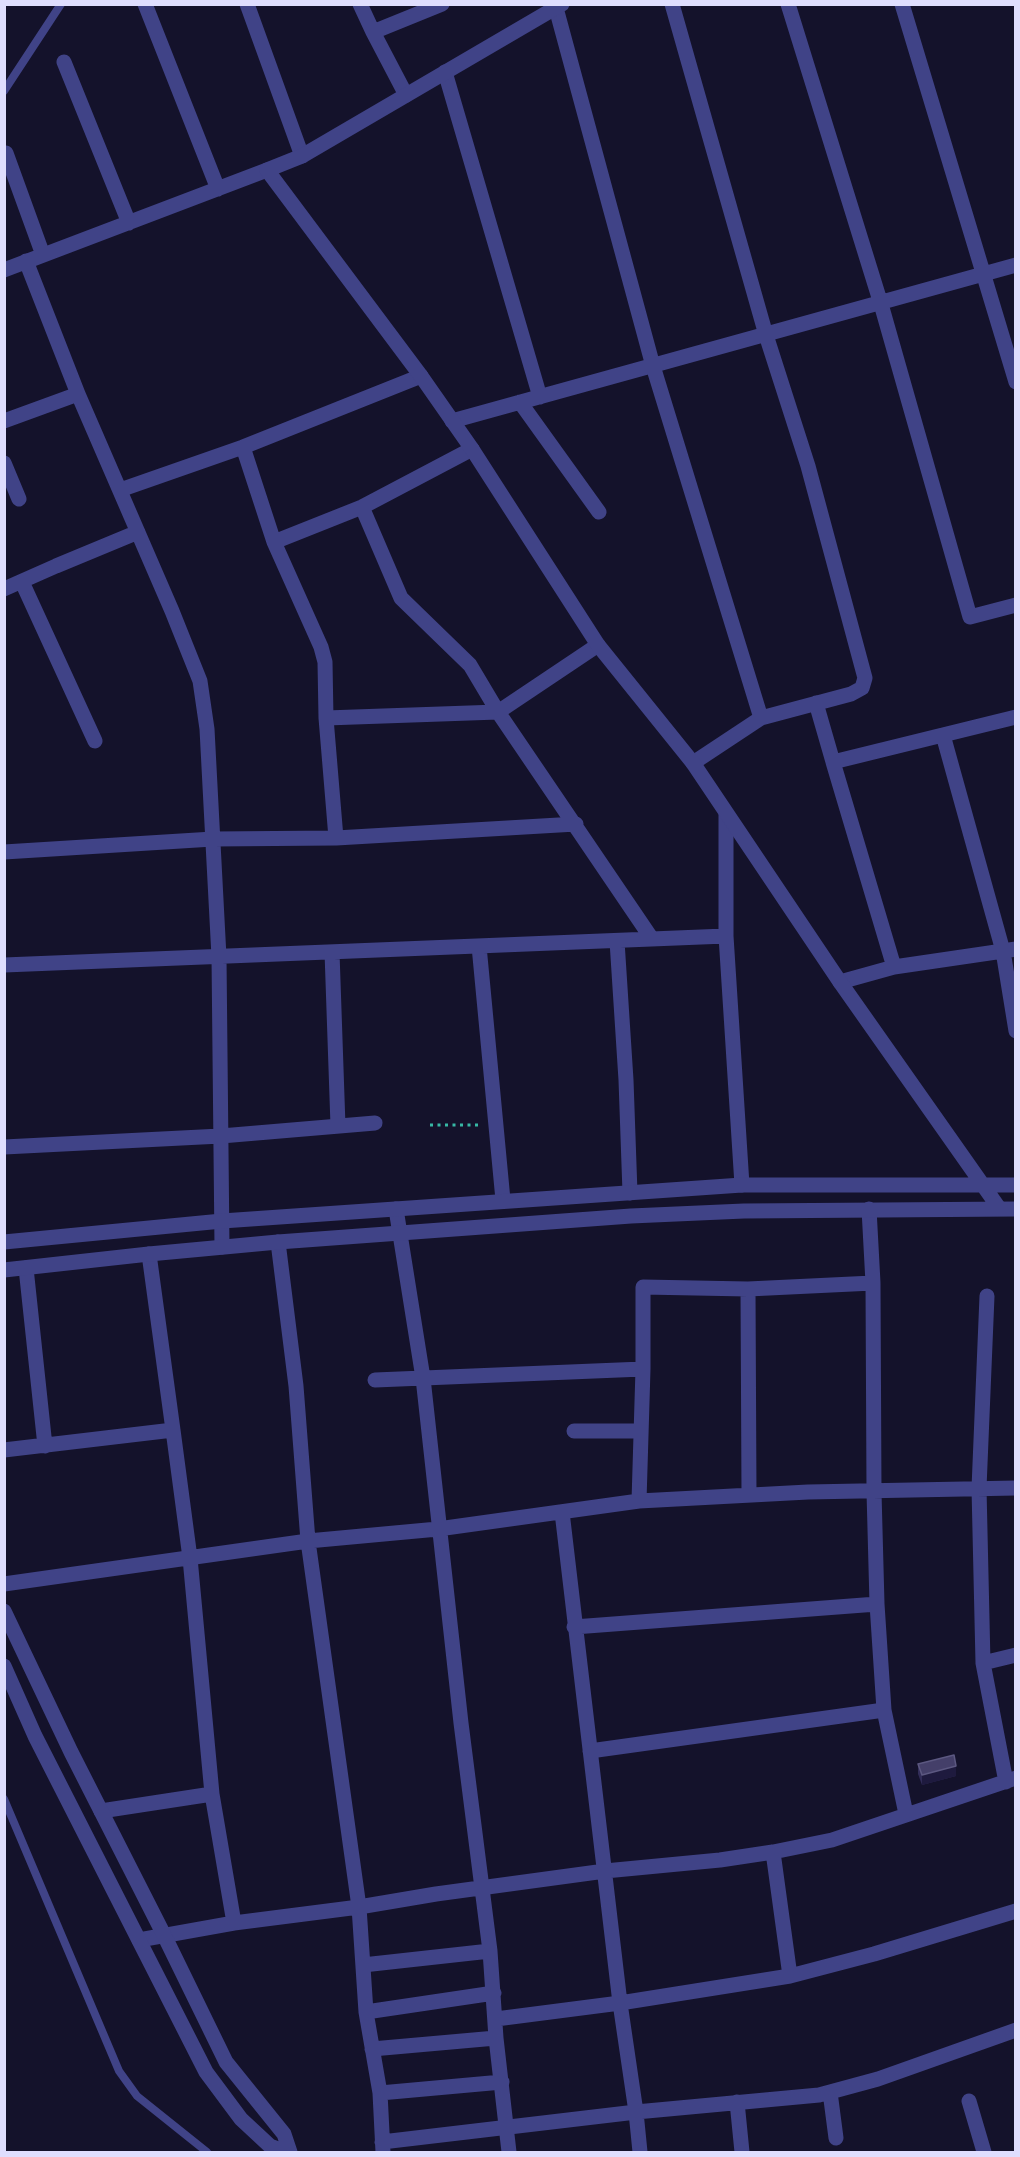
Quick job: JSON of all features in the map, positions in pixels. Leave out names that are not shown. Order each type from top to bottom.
[{"type":"street","points":[[145,4],[218,189]]},
{"type":"street","points":[[247,4],[302,156]]},
{"type":"street","points":[[360,4],[406,95]]},
{"type":"street","points":[[373,32],[442,4]]},
{"type":"street","points":[[672,4],[766,335],[808,466],[865,678],[862,688],[851,694],[761,718],[693,763]]},
{"type":"street","points":[[788,4],[880,304],[970,617],[1016,605]]},
{"type":"street","points":[[902,4],[1016,382]]},
{"type":"street","points":[[4,270],[302,156],[559,6],[653,366],[761,718]]},
{"type":"street","points":[[64,62],[129,223]]},
{"type":"street","points":[[446,72],[540,397]]},
{"type":"street","points":[[6,153],[43,255]]},
{"type":"street","points":[[267,170],[421,376],[472,449],[598,645],[693,763],[840,982],[999,1208]]},
{"type":"street","points":[[26,261],[78,394],[200,681],[207,729],[219,957],[222,1247]]},
{"type":"street","points":[[452,421],[1016,266]]},
{"type":"street","points":[[120,490],[243,447],[421,376]]},
{"type":"street","points":[[4,421],[78,394]]},
{"type":"street","points":[[520,402],[599,512]]},
{"type":"street","points":[[243,447],[274,542],[321,647],[325,662],[326,718],[336,837]]},
{"type":"street","points":[[274,542],[362,507],[472,449]]},
{"type":"street","points":[[4,464],[19,499]]},
{"type":"street","points":[[362,507],[401,598],[470,665],[498,712],[652,939]]},
{"type":"street","points":[[4,589],[138,532]]},
{"type":"street","points":[[22,582],[95,741]]},
{"type":"street","points":[[326,718],[498,712],[598,645]]},
{"type":"street","points":[[816,703],[894,967]]},
{"type":"street","points":[[833,762],[1016,717]]},
{"type":"street","points":[[943,735],[1009,950],[1016,1031]]},
{"type":"street","points":[[726,814],[726,936],[742,1185]]},
{"type":"street","points":[[4,852],[213,839],[336,837],[576,824]]},
{"type":"street","points":[[4,965],[726,936]]},
{"type":"street","points":[[617,941],[626,1080],[630,1193]]},
{"type":"street","points":[[479,946],[503,1200]]},
{"type":"street","points":[[840,982],[894,967],[1009,950]]},
{"type":"street","points":[[332,952],[338,1126]]},
{"type":"street","points":[[4,1147],[221,1136],[375,1123]]},
{"type":"street","points":[[4,1242],[222,1221],[742,1185],[1016,1185]]},
{"type":"street","points":[[396,1209],[423,1378],[438,1529],[490,1951],[496,2038],[509,2152]]},
{"type":"street","points":[[869,1209],[873,1283],[877,1604],[884,1710],[906,1814]]},
{"type":"street","points":[[4,1270],[278,1242],[631,1216],[744,1211],[1016,1209]]},
{"type":"street","points":[[278,1242],[296,1386],[308,1541],[359,1907],[366,2012],[380,2093],[383,2147],[506,2127],[819,2095],[878,2079],[1016,2030]]},
{"type":"street","points":[[149,1254],[190,1558],[212,1794],[234,1923]]},
{"type":"street","points":[[26,1268],[45,1446]]},
{"type":"street","points":[[639,1502],[643,1287],[748,1288],[873,1283]]},
{"type":"street","points":[[748,1288],[749,1495]]},
{"type":"street","points":[[139,1940],[234,1923],[359,1907],[436,1894],[605,1871],[720,1860],[773,1852],[832,1840],[1011,1780],[983,1663],[979,1488],[987,1296]]},
{"type":"street","points":[[375,1380],[643,1369]]},
{"type":"street","points":[[4,1450],[173,1430]]},
{"type":"street","points":[[574,1431],[641,1431]]},
{"type":"street","points":[[4,1584],[308,1541],[438,1529],[639,1502],[749,1495],[1016,1488]]},
{"type":"street","points":[[562,1512],[574,1627],[640,2152]]},
{"type":"street","points":[[574,1627],[877,1604]]},
{"type":"street","points":[[4,1611],[226,2062],[284,2134],[288,2152]]},
{"type":"street","points":[[983,1663],[1016,1655]]},
{"type":"street","points":[[4,1666],[35,1736],[212,2080],[241,2119],[270,2146],[288,2152]]},
{"type":"street","points":[[590,1751],[884,1710]]},
{"type":"street","points":[[101,1811],[212,1794]]},
{"type":"street","points":[[773,1852],[790,1976]]},
{"type":"street","points":[[496,2019],[620,2003],[790,1976],[874,1954],[1016,1911]]},
{"type":"street","points":[[363,1965],[490,1951]]},
{"type":"street","points":[[366,2012],[494,1993]]},
{"type":"street","points":[[372,2049],[496,2038]]},
{"type":"street","points":[[380,2093],[502,2082]]},
{"type":"street","points":[[830,2092],[837,2138]]},
{"type":"street","points":[[969,2101],[984,2152]]},
{"type":"street","points":[[737,2102],[742,2152]]},
{"type":"lane","points":[[4,91],[61,4]]},
{"type":"lane","points":[[4,1798],[119,2071],[137,2096],[207,2152]]},
{"type":"path","points":[[430,1125],[495,1124]]},
{"type":"building","points":[[954,1755],[956,1766],[922,1775],[918,1764]]}]
